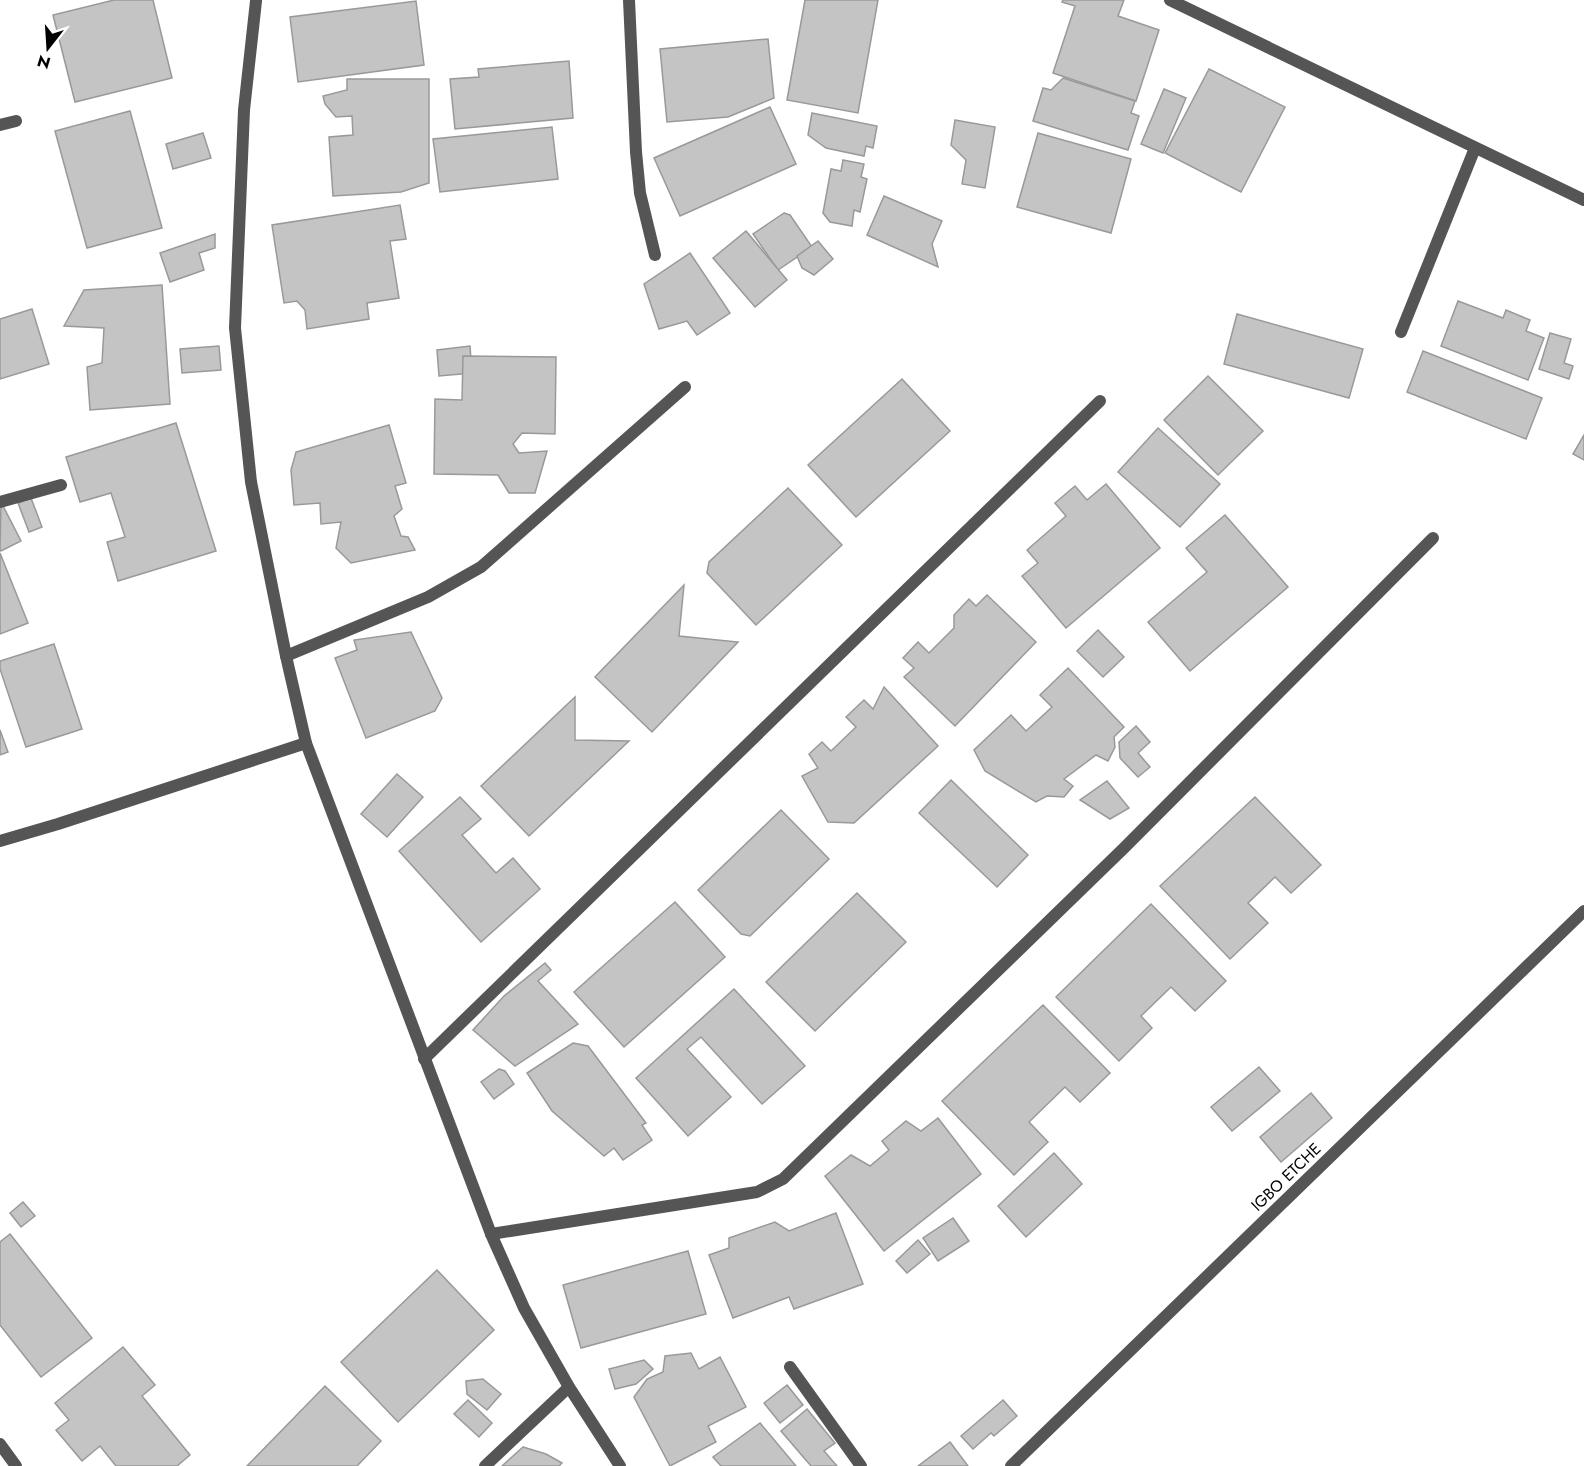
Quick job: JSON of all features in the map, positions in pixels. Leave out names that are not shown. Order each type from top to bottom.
[{"type":"street","points":[[629,0],[640,193],[655,255]]},
{"type":"street","points":[[1170,0],[1584,200]]},
{"type":"street","points":[[256,1],[244,110],[235,328],[250,482],[306,743],[491,1234],[524,1308],[569,1387],[620,1466]]},
{"type":"street","points":[[0,125],[16,121]]},
{"type":"street","points":[[1401,332],[1475,148]]},
{"type":"street","points":[[286,656],[428,597],[481,567],[685,387]]},
{"type":"street","points":[[424,1059],[1100,401]]},
{"type":"street","points":[[0,502],[61,485]]},
{"type":"street","points":[[491,1234],[757,1192],[783,1179],[1124,848],[1433,538]]},
{"type":"street","points":[[0,841],[306,743]]},
{"type":"street","name":"IGBO ETCHE","points":[[1011,1466],[1584,910]]},
{"type":"street","points":[[790,1366],[861,1466]]},
{"type":"street","points":[[485,1466],[569,1387]]},
{"type":"street","points":[[0,1444],[9,1462]]},
{"type":"building","points":[[114,0],[153,0],[172,78],[75,102],[53,15]]},
{"type":"building","points":[[805,0],[878,0],[858,113],[787,100]]},
{"type":"building","points":[[1063,0],[1124,0],[1118,16],[1159,30],[1136,101],[1053,73],[1075,6],[1062,2]]},
{"type":"building","points":[[416,1],[424,65],[298,82],[290,17]]},
{"type":"building","points":[[768,39],[774,98],[728,117],[667,122],[660,49]]},
{"type":"building","points":[[569,61],[573,118],[455,129],[450,79],[479,77],[478,69]]},
{"type":"building","points":[[1209,69],[1285,107],[1241,192],[1165,153]]},
{"type":"building","points":[[1063,78],[1135,101],[1131,113],[1139,116],[1128,150],[1033,121],[1043,88],[1051,90]]},
{"type":"building","points":[[347,79],[429,79],[429,183],[401,192],[333,196],[329,137],[353,135],[352,116],[336,117],[325,104],[323,96],[347,90]]},
{"type":"building","points":[[1164,89],[1186,98],[1163,153],[1141,144]]},
{"type":"building","points":[[770,107],[796,164],[680,216],[654,158]]},
{"type":"building","points":[[130,111],[162,228],[87,248],[55,131]]},
{"type":"building","points":[[812,113],[877,126],[873,148],[866,146],[864,156],[826,148],[808,135]]},
{"type":"building","points":[[955,120],[995,127],[985,188],[962,184],[966,160],[951,145]]},
{"type":"building","points":[[552,127],[558,179],[440,192],[433,139]]},
{"type":"building","points":[[203,133],[211,158],[173,169],[166,144]]},
{"type":"building","points":[[1038,133],[1131,159],[1111,233],[1017,207]]},
{"type":"building","points":[[843,160],[864,164],[861,177],[867,179],[860,212],[854,210],[852,226],[830,222],[823,213],[831,169],[841,171]]},
{"type":"building","points":[[884,196],[942,221],[932,244],[938,267],[867,235]]},
{"type":"building","points":[[400,205],[406,239],[390,241],[399,298],[367,303],[369,319],[307,329],[305,310],[297,301],[284,303],[272,225]]},
{"type":"building","points":[[784,213],[790,215],[812,247],[778,270],[753,234]]},
{"type":"building","points":[[746,231],[787,280],[755,307],[713,258]]},
{"type":"building","points":[[215,234],[215,248],[199,253],[204,270],[170,282],[160,253]]},
{"type":"building","points":[[818,241],[833,259],[814,275],[802,268],[797,256]]},
{"type":"building","points":[[690,253],[730,313],[697,335],[687,321],[659,329],[644,284]]},
{"type":"building","points":[[162,285],[170,404],[90,410],[87,367],[102,363],[104,328],[64,326],[84,290]]},
{"type":"building","points":[[1458,301],[1503,318],[1506,310],[1530,320],[1526,331],[1544,338],[1528,380],[1441,346]]},
{"type":"building","points":[[32,309],[49,364],[0,379],[0,319]]},
{"type":"building","points":[[1237,314],[1363,349],[1349,398],[1224,364]]},
{"type":"building","points":[[1550,333],[1571,339],[1564,363],[1573,366],[1569,379],[1539,369]]},
{"type":"building","points":[[219,346],[221,370],[182,373],[180,349]]},
{"type":"building","points":[[470,346],[472,373],[439,376],[437,350]]},
{"type":"building","points":[[1423,351],[1542,398],[1526,439],[1407,392]]},
{"type":"building","points":[[463,356],[556,357],[555,434],[522,433],[513,444],[519,453],[547,451],[535,493],[509,493],[498,475],[434,474],[435,399],[462,400]]},
{"type":"building","points":[[1208,376],[1263,431],[1218,475],[1164,420]]},
{"type":"building","points":[[902,379],[950,431],[856,517],[808,465]]},
{"type":"building","points":[[176,423],[216,551],[118,581],[107,542],[125,537],[111,493],[80,502],[66,457]]},
{"type":"building","points":[[389,425],[406,483],[395,486],[402,509],[394,516],[401,536],[408,537],[415,550],[351,563],[336,548],[341,522],[321,524],[320,503],[294,505],[291,470],[296,452]]},
{"type":"building","points":[[1158,428],[1220,484],[1180,527],[1118,472]]},
{"type":"building","points":[[1584,435],[1584,460],[1573,454]]},
{"type":"building","points":[[1106,484],[1160,548],[1066,628],[1022,576],[1038,563],[1027,550],[1066,516],[1055,503],[1075,486],[1087,500]]},
{"type":"building","points":[[788,488],[842,545],[756,625],[707,573],[709,562]]},
{"type":"building","points":[[31,498],[42,527],[29,532],[18,503]]},
{"type":"building","points":[[1,502],[21,541],[1,551],[0,549]]},
{"type":"building","points":[[1225,515],[1288,587],[1190,671],[1148,622],[1207,572],[1186,548]]},
{"type":"building","points":[[0,553],[28,623],[0,634]]},
{"type":"building","points":[[684,585],[679,636],[738,642],[652,732],[595,677]]},
{"type":"building","points":[[987,595],[1036,642],[955,726],[904,677],[914,668],[903,658],[918,642],[929,653],[954,628],[954,615],[969,599],[976,606]]},
{"type":"building","points":[[1098,630],[1124,657],[1103,677],[1077,651]]},
{"type":"building","points":[[411,632],[442,698],[435,711],[366,738],[335,658],[357,650],[354,640]]},
{"type":"building","points":[[54,644],[82,729],[26,747],[0,669],[0,661]]},
{"type":"building","points":[[1068,668],[1124,727],[1114,737],[1115,747],[1108,761],[1096,755],[1064,779],[1073,786],[1064,797],[1047,796],[1036,802],[985,771],[974,750],[1011,715],[1026,731],[1052,707],[1040,695]]},
{"type":"building","points":[[884,687],[938,746],[854,823],[828,822],[802,776],[818,768],[809,754],[822,742],[831,751],[856,727],[846,717],[864,700],[873,709]]},
{"type":"building","points":[[575,697],[575,740],[629,741],[529,836],[481,786]]},
{"type":"building","points":[[1136,726],[1150,742],[1138,753],[1150,767],[1138,777],[1120,758],[1119,742]]},
{"type":"building","points":[[0,730],[8,752],[0,755]]},
{"type":"building","points":[[397,774],[423,797],[387,837],[361,814]]},
{"type":"building","points":[[951,780],[1028,855],[997,887],[919,813]]},
{"type":"building","points":[[1107,781],[1129,808],[1110,819],[1080,800]]},
{"type":"building","points":[[460,797],[481,819],[462,835],[496,873],[513,858],[540,889],[481,942],[399,851]]},
{"type":"building","points":[[1255,797],[1321,865],[1291,893],[1275,877],[1248,903],[1268,923],[1230,959],[1160,886]]},
{"type":"building","points":[[781,810],[829,859],[750,936],[741,934],[698,890]]},
{"type":"building","points":[[857,893],[906,942],[815,1031],[766,982]]},
{"type":"building","points":[[675,902],[725,957],[624,1047],[574,992]]},
{"type":"building","points":[[1151,904],[1226,981],[1195,1011],[1171,987],[1141,1016],[1152,1028],[1119,1061],[1056,997]]},
{"type":"building","points":[[545,963],[551,970],[538,981],[578,1024],[515,1066],[473,1030],[504,996]]},
{"type":"building","points":[[734,989],[805,1066],[762,1104],[701,1037],[687,1049],[731,1097],[688,1136],[636,1078]]},
{"type":"building","points":[[1043,1005],[1110,1073],[1080,1102],[1065,1087],[1029,1122],[1048,1142],[1014,1175],[942,1101]]},
{"type":"building","points":[[573,1043],[588,1046],[646,1123],[642,1125],[652,1140],[623,1160],[614,1148],[604,1156],[552,1111],[527,1073]]},
{"type":"building","points":[[1259,1067],[1280,1091],[1232,1131],[1211,1107]]},
{"type":"building","points":[[499,1069],[505,1071],[514,1084],[494,1099],[481,1082]]},
{"type":"building","points":[[1311,1093],[1332,1118],[1281,1162],[1260,1137]]},
{"type":"building","points":[[938,1118],[981,1174],[884,1251],[825,1176],[851,1155],[870,1166],[889,1150],[882,1141],[906,1121],[921,1131]]},
{"type":"building","points":[[1054,1153],[1082,1184],[1026,1237],[998,1206]]},
{"type":"building","points":[[23,1202],[35,1216],[21,1227],[10,1213]]},
{"type":"building","points":[[836,1213],[863,1284],[794,1309],[789,1297],[733,1318],[709,1255],[729,1248],[729,1238],[775,1222],[789,1231]]},
{"type":"building","points":[[953,1218],[969,1241],[938,1261],[923,1238]]},
{"type":"building","points":[[10,1234],[92,1338],[41,1377],[0,1325],[0,1242]]},
{"type":"building","points":[[918,1240],[930,1254],[907,1273],[896,1261]]},
{"type":"building","points":[[688,1251],[706,1314],[581,1348],[563,1285]]},
{"type":"building","points":[[437,1270],[494,1330],[398,1422],[341,1362]]},
{"type":"building","points":[[123,1347],[155,1385],[142,1396],[190,1455],[177,1466],[116,1466],[100,1446],[82,1461],[56,1430],[69,1420],[55,1403]]},
{"type":"building","points":[[691,1353],[699,1369],[720,1357],[746,1407],[708,1426],[716,1442],[670,1466],[634,1397],[647,1379],[663,1372],[665,1356]]},
{"type":"building","points":[[644,1360],[653,1369],[636,1384],[615,1389],[609,1369]]},
{"type":"building","points":[[483,1379],[501,1394],[487,1410],[467,1394],[466,1381]]},
{"type":"building","points":[[787,1385],[803,1405],[780,1423],[764,1403]]},
{"type":"building","points":[[325,1386],[381,1441],[357,1466],[247,1466]]},
{"type":"building","points":[[468,1400],[492,1423],[479,1437],[454,1414]]},
{"type":"building","points":[[1003,1400],[1017,1416],[994,1436],[991,1433],[973,1449],[961,1436]]},
{"type":"building","points":[[807,1409],[835,1443],[824,1451],[837,1466],[811,1466],[781,1431]]},
{"type":"building","points":[[760,1423],[796,1466],[721,1466],[713,1457]]},
{"type":"building","points":[[950,1442],[968,1466],[918,1466]]},
{"type":"building","points":[[523,1447],[546,1454],[562,1463],[559,1466],[502,1466]]}]
